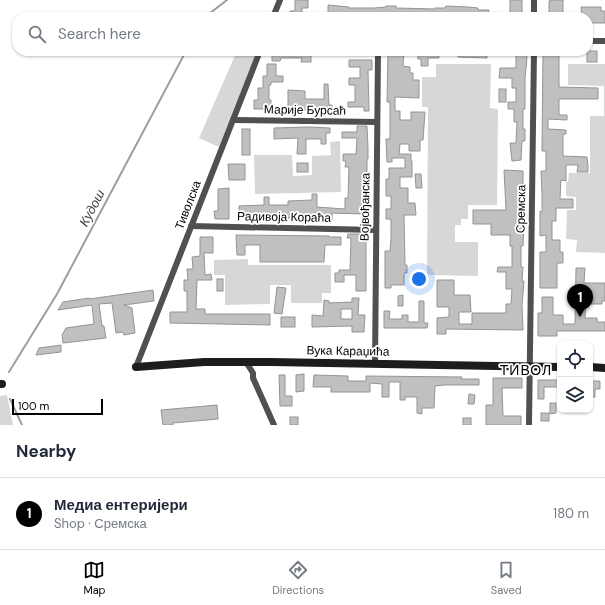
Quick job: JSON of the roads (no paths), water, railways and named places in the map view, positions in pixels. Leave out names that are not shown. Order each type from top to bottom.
[{"type":"main road","name":"Вука Караџића","points":[[136,366],[246,362],[557,367]]},
{"type":"main road","points":[[593,367],[605,368]]},
{"type":"street","points":[[275,12],[280,0]]},
{"type":"street","points":[[534,0],[534,12]]},
{"type":"street","points":[[593,41],[605,41]]},
{"type":"street","name":"Тиволска","points":[[136,366],[258,56]]},
{"type":"street","name":"Војвођанска","points":[[375,364],[378,56]]},
{"type":"street","name":"Сремска","points":[[529,425],[534,56]]},
{"type":"street","name":"Марије Бурсаћ","points":[[232,120],[377,122]]},
{"type":"street","name":"Радивоја Кораћа","points":[[191,226],[376,230]]},
{"type":"street","points":[[246,362],[253,373],[274,425]]},
{"type":"waterway","name":"Кудош","points":[[211,12],[227,0]]},
{"type":"waterway","name":"Кудош","points":[[9,372],[57,294],[183,56]]},
{"type":"waterway","name":"Кудош","points":[[10,399],[22,425]]},
{"type":"place","name":"Медиа ентеријери","points":[[580,317]]},
{"type":"district","name":"ТИВОЛ","points":[[526,370]]}]
